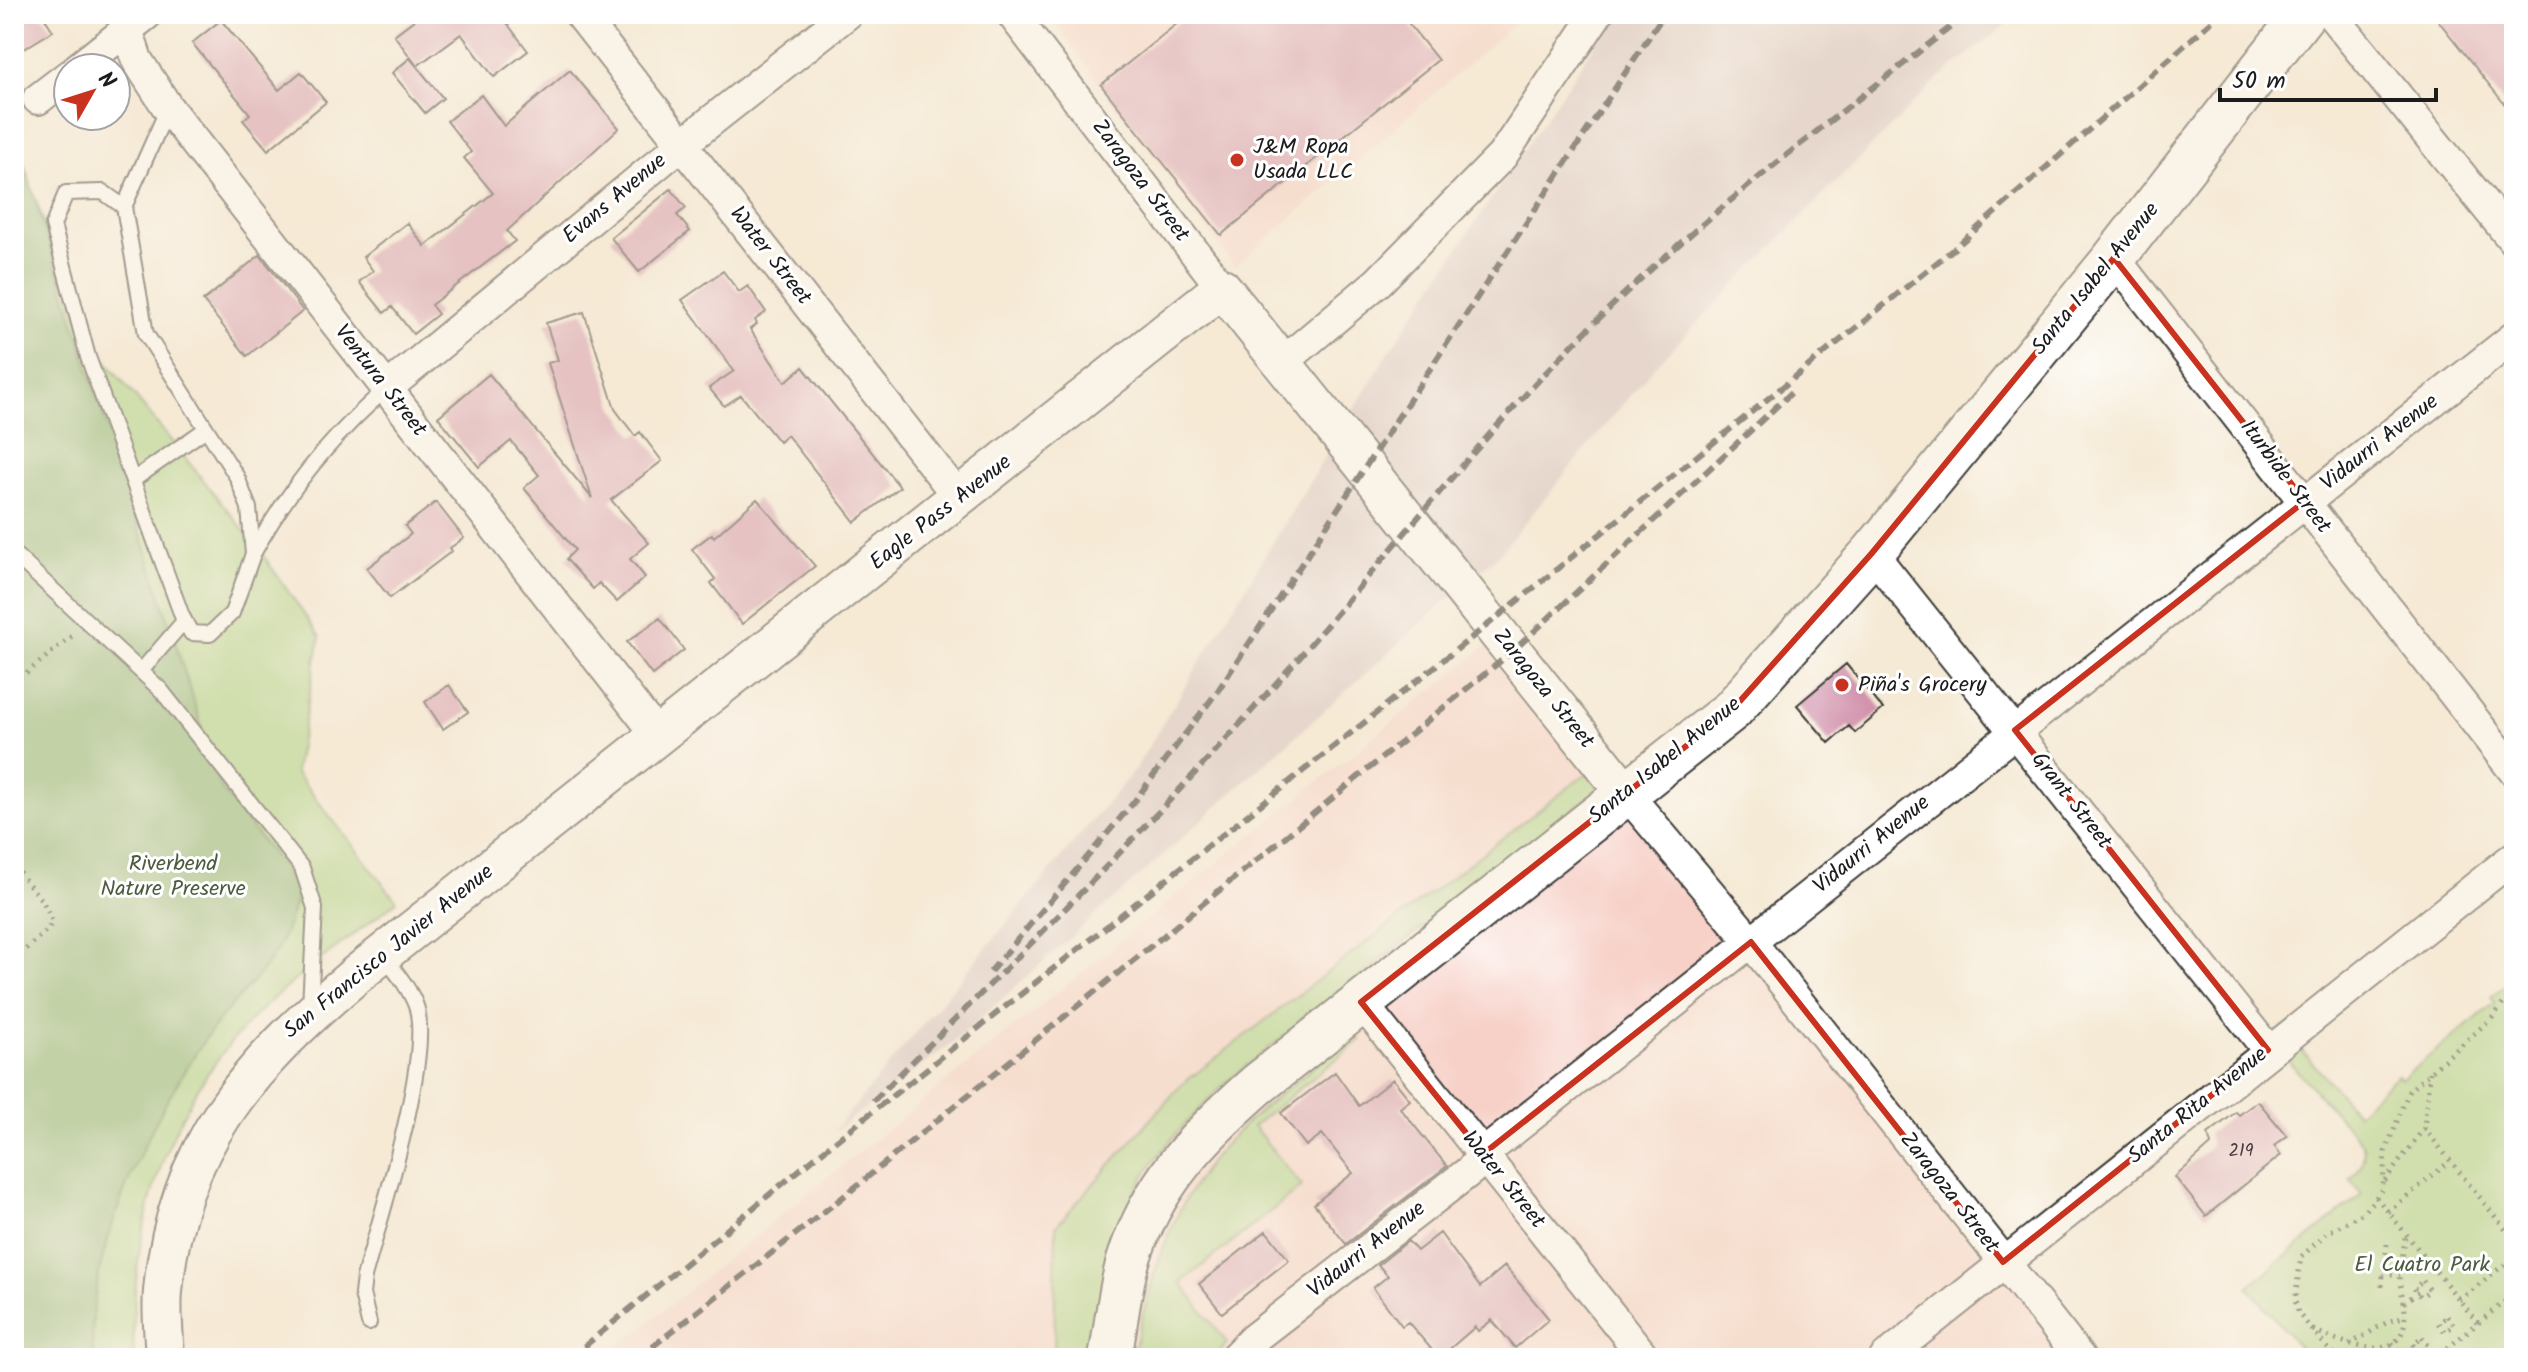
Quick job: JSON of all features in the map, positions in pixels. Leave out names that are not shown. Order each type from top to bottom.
[{"type":"main road","name":"Santa Isabel Avenue","points":[[1110,1358],[1128,1261],[1160,1188],[1200,1136],[1361,1002],[1732,710],[1872,553],[2114,258],[2304,14]]},
{"type":"street","name":"Water Street","points":[[580,14],[960,499]]},
{"type":"street","name":"Evans Avenue","points":[[386,389],[682,144],[847,14]]},
{"type":"street","name":"Zaragoza Street","points":[[1012,14],[1222,288],[1626,793],[1751,942],[2080,1358]]},
{"type":"street","points":[[1282,363],[1378,282],[1502,156],[1597,14]]},
{"type":"street","points":[[2331,14],[2514,241]]},
{"type":"street","points":[[96,52],[132,20]]},
{"type":"street","name":"Ventura Street","points":[[132,20],[137,60],[168,108],[658,736]]},
{"type":"street","points":[[38,99],[52,88]]},
{"type":"street","name":"Iturbide Street","points":[[2114,258],[2514,771]]},
{"type":"street","name":"Eagle Pass Avenue","points":[[658,736],[1222,288]]},
{"type":"street","name":"Vidaurri Avenue","points":[[1234,1358],[1253,1339],[1471,1170],[1483,1154],[2514,337]]},
{"type":"street","name":"Grant Street","points":[[1872,553],[2268,1050]]},
{"type":"street","name":"San Francisco Javier Avenue","points":[[165,1358],[162,1293],[176,1211],[198,1157],[249,1074],[309,1014],[658,736]]},
{"type":"street","name":"Santa Rita Avenue","points":[[1885,1358],[2514,857]]},
{"type":"street","name":"Water Street","points":[[1361,1002],[1645,1358]]},
{"type":"lane","points":[[168,108],[124,207],[146,334],[237,477],[245,498],[253,554]]},
{"type":"lane","points":[[124,207],[103,192],[66,193],[53,225],[88,357],[191,633],[210,634],[232,613],[253,554],[291,488],[350,421],[386,389]]},
{"type":"lane","points":[[133,480],[206,429]]},
{"type":"lane","points":[[14,554],[142,670],[197,734],[302,868],[315,908],[309,1014]]},
{"type":"lane","points":[[142,670],[184,621]]},
{"type":"lane","points":[[369,1323],[362,1294],[364,1277],[403,1134],[420,1038],[417,1008],[402,979],[382,954]]},
{"type":"path","points":[[14,683],[86,621]]},
{"type":"path","points":[[14,866],[43,902],[52,920],[49,928],[14,960]]},
{"type":"path","points":[[2385,1182],[2385,1152],[2391,1130],[2409,1091],[2430,1069],[2493,1017],[2514,989]]},
{"type":"path","points":[[2341,1358],[2310,1329],[2296,1307],[2301,1257],[2327,1233],[2363,1213],[2424,1128],[2430,1069]]},
{"type":"path","points":[[2424,1128],[2514,1240]]},
{"type":"path","points":[[2388,1212],[2450,1161]]},
{"type":"path","points":[[2376,1197],[2478,1323]]},
{"type":"path","points":[[2383,1358],[2405,1317],[2400,1274],[2405,1233]]},
{"type":"path","points":[[2382,1286],[2387,1244]]},
{"type":"path","points":[[2459,1300],[2514,1257]]},
{"type":"path","points":[[2383,1276],[2400,1274]]},
{"type":"path","points":[[2404,1303],[2418,1292]]},
{"type":"path","points":[[2435,1358],[2514,1294]]},
{"type":"path","points":[[2347,1345],[2393,1318],[2405,1317]]},
{"type":"path","points":[[2310,1329],[2347,1345],[2366,1349],[2389,1344]]},
{"type":"path","points":[[2449,1329],[2458,1339]]},
{"type":"path","points":[[2389,1344],[2405,1357],[2416,1348]]},
{"type":"path","points":[[2357,1358],[2366,1349]]},
{"type":"highlighted area","points":[[2114,258],[2305,501],[2015,730],[2268,1050],[2003,1262],[1751,942],[1483,1154],[1361,1002],[1732,710],[1872,553]]},
{"type":"shaded area","name":"J&M Ropa Usada LLC","points":[[1049,14],[1526,14],[1235,267]]},
{"type":"shaded area","points":[[1615,14],[2019,14],[1937,80],[1655,366],[1497,556],[955,1041],[832,1133],[1135,769],[1390,350]]},
{"type":"shaded area","points":[[1500,635],[2080,1358],[604,1358]]},
{"type":"green space","name":"Riverbend Nature Preserve","points":[[14,140],[85,335],[256,545],[320,637],[295,772],[397,901],[303,974],[250,1021],[194,1095],[173,1135],[145,1221],[134,1312],[134,1358],[14,1358]]},
{"type":"green space","name":"Riverbend Nature Preserve","points":[[14,140],[19,147],[221,788],[299,889],[278,947],[218,1021],[188,1065],[166,1103],[126,1188],[99,1276],[93,1318],[94,1358],[14,1358]]},
{"type":"green space","points":[[1587,773],[1600,788],[1231,1078],[1181,1129],[1158,1156],[1129,1206],[1114,1248],[1090,1358],[1054,1358],[1056,1226],[1181,1085]]},
{"type":"green space","name":"El Cuatro Park","points":[[2514,978],[2514,1341],[2493,1358],[2308,1358],[2248,1287],[2362,1194],[2350,1179],[2362,1163],[2364,1150],[2363,1144],[2283,1055],[2296,1044],[2357,1113],[2397,1075],[2401,1079],[2495,1003],[2491,997]]},
{"type":"green space","points":[[1355,1034],[1360,1040],[1253,1126],[1302,1186],[1181,1283],[1227,1343],[1215,1358],[1132,1358],[1163,1248],[1202,1173],[1251,1119]]},
{"type":"building","points":[[14,14],[42,14],[53,31],[14,55]]},
{"type":"building","points":[[422,14],[500,14],[528,51],[494,77],[461,34],[417,66],[394,35]]},
{"type":"building","name":"J&M Ropa Usada LLC","points":[[1189,14],[1401,14],[1438,60],[1221,235],[1101,85]]},
{"type":"building","points":[[2433,14],[2514,14],[2514,116]]},
{"type":"building","points":[[221,20],[279,90],[301,72],[326,102],[268,150],[243,120],[250,114],[192,43]]},
{"type":"building","points":[[410,58],[443,98],[425,113],[392,73]]},
{"type":"building","points":[[570,70],[619,128],[507,231],[515,241],[431,305],[438,314],[413,334],[392,307],[384,313],[359,282],[373,271],[363,257],[407,223],[425,246],[493,193],[464,158],[471,152],[447,121],[481,95],[504,126]]},
{"type":"building","points":[[671,189],[686,208],[677,215],[690,231],[639,272],[611,238]]},
{"type":"building","points":[[260,255],[303,311],[247,356],[203,301]]},
{"type":"building","points":[[723,271],[739,292],[748,286],[766,312],[755,320],[757,324],[750,329],[785,382],[803,367],[900,487],[855,522],[787,435],[779,442],[741,395],[724,406],[709,388],[734,371],[682,300]]},
{"type":"building","points":[[584,312],[615,409],[635,436],[640,432],[662,461],[611,500],[649,543],[630,559],[645,577],[617,602],[599,583],[593,589],[566,559],[575,550],[524,488],[539,475],[511,441],[479,467],[438,417],[489,374],[592,498],[548,363],[558,360],[546,323]]},
{"type":"building","points":[[757,499],[815,566],[742,624],[711,583],[715,579],[692,549],[712,534],[714,537]]},
{"type":"building","points":[[436,502],[464,538],[450,548],[452,551],[390,598],[367,568],[411,534],[405,526]]},
{"type":"building","points":[[660,618],[684,650],[652,675],[627,642]]},
{"type":"building","name":"Piña's Grocery","points":[[1846,664],[1883,709],[1855,733],[1849,726],[1829,743],[1797,705]]},
{"type":"building","points":[[449,685],[468,712],[443,729],[425,702]]},
{"type":"building","points":[[1335,1072],[1359,1106],[1393,1079],[1410,1100],[1400,1108],[1447,1166],[1346,1244],[1314,1204],[1353,1173],[1322,1134],[1306,1146],[1281,1113]]},
{"type":"building","points":[[2258,1101],[2287,1136],[2274,1146],[2281,1155],[2206,1216],[2175,1177],[2211,1145],[2208,1134],[2236,1112],[2239,1115]]},
{"type":"building","points":[[1266,1231],[1289,1260],[1222,1313],[1199,1284]]},
{"type":"building","points":[[1440,1233],[1480,1287],[1505,1266],[1549,1319],[1515,1348],[1492,1320],[1478,1331],[1475,1327],[1439,1358],[1408,1322],[1402,1326],[1373,1288],[1388,1276],[1378,1265],[1408,1241],[1417,1251]]},
{"type":"railway","points":[[990,972],[1133,803],[1217,692],[1664,14]]},
{"type":"railway","points":[[873,1101],[1192,777],[1533,386],[1619,299],[1702,224],[1967,14]]},
{"type":"railway","points":[[570,1358],[819,1154],[1490,623],[1956,247],[2220,14]]},
{"type":"railway","points":[[638,1358],[848,1193],[1513,651],[1791,393]]},
{"type":"place","name":"J&M Ropa Usada LLC","points":[[1237,160]]},
{"type":"place","name":"Piña's Grocery","points":[[1842,685]]}]
